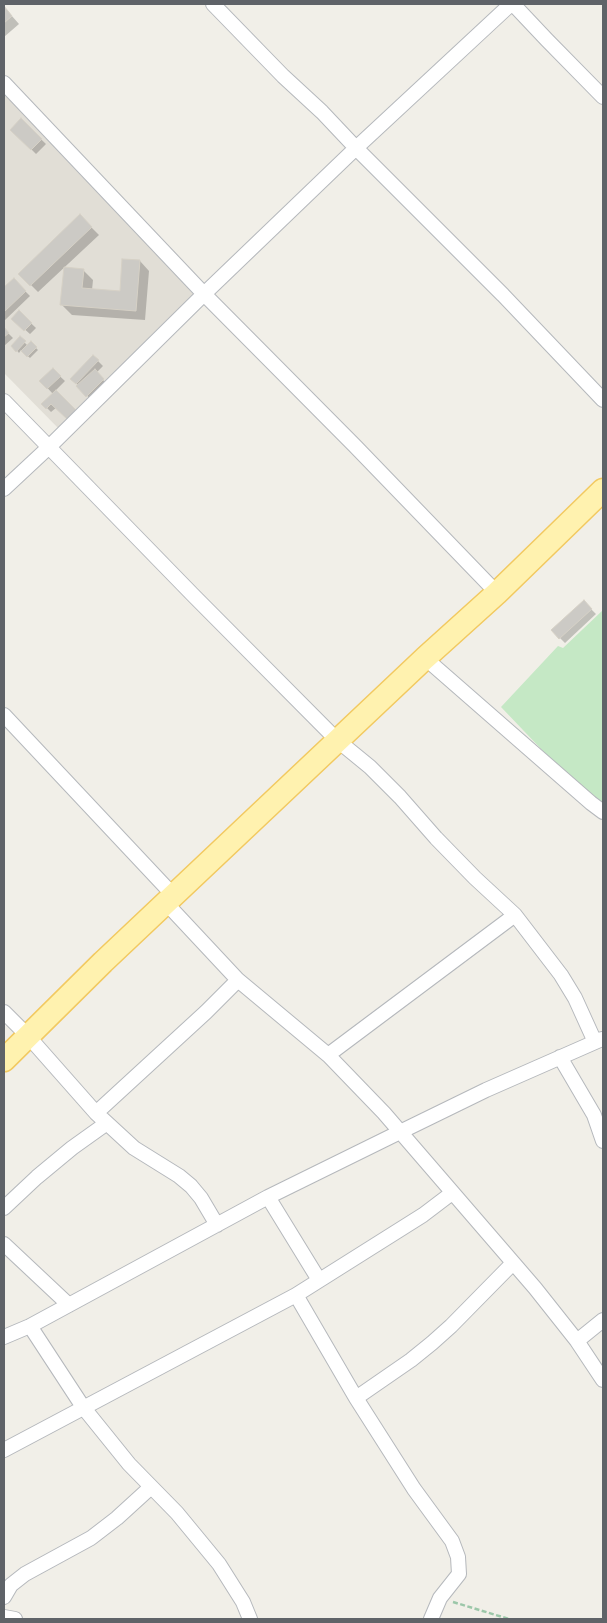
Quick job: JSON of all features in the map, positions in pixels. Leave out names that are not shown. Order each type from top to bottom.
[{"type":"main road","points":[[4,1060],[103,962],[337,740],[497,593],[603,490]]},
{"type":"street","points":[[214,4],[283,76],[322,112],[503,295],[603,400]]},
{"type":"street","points":[[4,489],[356,148],[512,4],[603,97]]},
{"type":"street","points":[[4,83],[204,294],[497,593]]},
{"type":"street","points":[[4,401],[337,740],[370,767],[400,796],[436,838],[515,915],[561,975],[599,1040],[486,1090],[268,1197],[30,1326],[4,1337]]},
{"type":"street","points":[[425,658],[590,803],[603,812]]},
{"type":"street","points":[[4,715],[170,900],[238,980],[328,1055],[400,1132],[513,1262],[577,1341],[603,1380]]},
{"type":"street","points":[[328,1055],[515,915]]},
{"type":"street","points":[[96,1113],[238,980]]},
{"type":"street","points":[[4,1012],[28,1036],[96,1113],[134,1148],[179,1176],[191,1186],[201,1198],[217,1225]]},
{"type":"street","points":[[560,1058],[594,1114],[603,1141]]},
{"type":"street","points":[[4,1208],[72,1148],[107,1123]]},
{"type":"street","points":[[4,1450],[296,1294],[424,1215],[452,1193]]},
{"type":"street","points":[[268,1197],[319,1280]]},
{"type":"street","points":[[4,1244],[68,1305]]},
{"type":"street","points":[[356,1398],[432,1343],[513,1262]]},
{"type":"street","points":[[296,1294],[356,1398],[414,1489],[452,1541],[458,1557],[459,1574],[440,1598],[431,1619]]},
{"type":"street","points":[[577,1341],[603,1320]]},
{"type":"street","points":[[30,1326],[83,1407],[129,1464],[177,1513],[219,1564],[243,1602],[250,1619]]},
{"type":"street","points":[[4,1597],[11,1584],[25,1574],[91,1538],[117,1518],[151,1487]]},
{"type":"street","points":[[4,1617],[14,1619]]},
{"type":"path","points":[[440,1598],[509,1619]]},
{"type":"shaded area","points":[[4,89],[202,295],[61,431],[4,373]]},
{"type":"green space","points":[[603,610],[603,807],[587,797],[501,707],[558,646],[563,648]]},
{"type":"building","points":[[4,6],[12,16],[4,23]]},
{"type":"building","points":[[21,118],[42,139],[31,150],[10,130]]},
{"type":"building","points":[[80,214],[92,227],[30,286],[18,274]]},
{"type":"building","points":[[122,259],[140,260],[136,311],[60,305],[64,267],[84,269],[82,288],[120,291]]},
{"type":"building","points":[[14,278],[26,291],[4,312],[4,287]]},
{"type":"building","points":[[19,310],[32,323],[24,331],[11,319]]},
{"type":"building","points":[[4,327],[9,333],[4,337]]},
{"type":"building","points":[[20,336],[26,341],[16,352],[11,346]]},
{"type":"building","points":[[31,341],[37,347],[27,357],[21,351]]},
{"type":"building","points":[[93,355],[99,360],[76,384],[70,379]]},
{"type":"building","points":[[53,368],[61,376],[47,389],[39,381]]},
{"type":"building","points":[[95,369],[104,379],[86,397],[76,386]]},
{"type":"building","points":[[56,390],[76,410],[67,419],[51,404],[46,409],[41,404]]},
{"type":"building","points":[[584,600],[592,609],[559,639],[551,630]]}]
